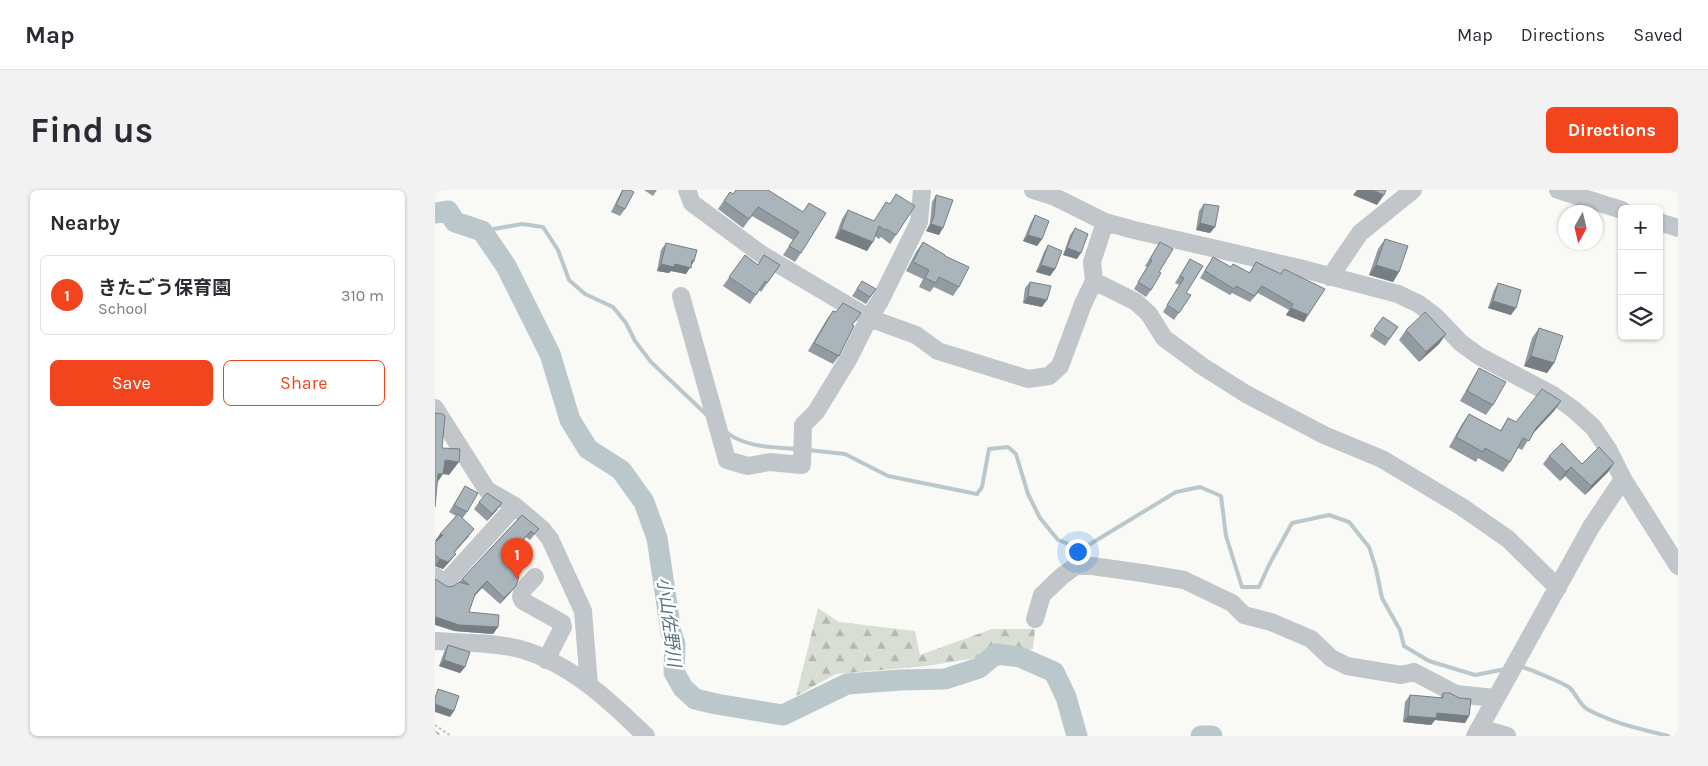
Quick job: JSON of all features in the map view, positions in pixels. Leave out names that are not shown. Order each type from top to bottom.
[{"type":"street","points":[[687,190],[692,203],[761,254],[869,318],[916,335],[938,351],[1028,379],[1049,376],[1060,366],[1083,304],[1095,281],[1092,262],[1105,222]]},
{"type":"street","points":[[681,296],[727,460],[748,466],[770,462],[802,465],[803,425],[816,412],[849,358],[880,300],[919,222],[922,190]]},
{"type":"street","points":[[1033,190],[1055,197],[1105,222],[1299,268],[1398,294],[1419,304],[1436,317],[1461,343],[1479,356],[1553,395],[1573,409],[1593,427],[1608,449],[1623,479],[1678,566]]},
{"type":"street","points":[[1330,277],[1360,233],[1413,190]]},
{"type":"street","points":[[1558,190],[1618,209]]},
{"type":"street","points":[[1663,223],[1678,228]]},
{"type":"street","points":[[1095,281],[1136,302],[1149,314],[1164,338],[1202,366],[1246,394],[1323,435],[1382,459],[1462,507],[1508,539],[1558,588]]},
{"type":"street","points":[[435,408],[487,490],[515,506],[542,529],[550,539],[583,611],[589,685]]},
{"type":"street","points":[[1507,736],[1478,732],[1495,698],[1519,660],[1591,527],[1623,479]]},
{"type":"street","points":[[435,576],[445,582],[515,506]]},
{"type":"street","points":[[1035,619],[1042,596],[1062,576],[1076,566],[1092,566],[1184,580],[1232,602],[1244,615],[1271,622],[1311,639],[1331,658],[1347,666],[1401,675],[1414,672],[1456,694],[1495,698]]},
{"type":"street","points":[[535,577],[522,591],[521,597],[523,601],[562,623],[563,627],[547,660]]},
{"type":"street","points":[[435,641],[519,649],[547,660],[589,685],[646,736]]},
{"type":"path","points":[[435,725],[451,736]]},
{"type":"green space","points":[[818,608],[839,622],[915,631],[920,655],[992,629],[1035,629],[1033,649],[927,666],[836,674],[796,696]]},
{"type":"building","points":[[623,190],[634,192],[625,209],[616,205]]},
{"type":"building","points":[[736,190],[768,190],[803,212],[809,203],[826,213],[801,253],[789,246],[799,232],[758,207],[749,219],[724,201],[730,192],[733,194]]},
{"type":"building","points":[[1372,190],[1386,190],[1384,195]]},
{"type":"building","points":[[896,194],[915,206],[896,235],[879,226],[873,242],[841,229],[848,210],[874,221],[886,202],[890,204]]},
{"type":"building","points":[[936,195],[953,200],[943,228],[931,224],[934,216]]},
{"type":"building","points":[[1204,204],[1219,206],[1215,227],[1200,223]]},
{"type":"building","points":[[1035,215],[1049,221],[1042,239],[1028,235]]},
{"type":"building","points":[[1075,228],[1088,234],[1081,253],[1067,248]]},
{"type":"building","points":[[1385,239],[1408,246],[1399,272],[1376,265]]},
{"type":"building","points":[[923,242],[945,256],[969,267],[959,287],[939,277],[936,283],[925,278],[929,270],[913,262]]},
{"type":"building","points":[[1160,242],[1173,249],[1151,290],[1138,282],[1152,260],[1150,259]]},
{"type":"building","points":[[666,243],[697,250],[694,261],[692,260],[691,268],[675,264],[674,267],[661,264]]},
{"type":"building","points":[[1048,245],[1062,251],[1055,269],[1041,265]]},
{"type":"building","points":[[745,255],[758,265],[764,255],[780,265],[767,283],[765,281],[756,295],[729,277]]},
{"type":"building","points":[[1213,257],[1231,267],[1233,264],[1250,273],[1256,262],[1281,274],[1284,269],[1325,289],[1308,315],[1291,308],[1293,304],[1262,286],[1254,296],[1236,286],[1234,289],[1205,271]]},
{"type":"building","points":[[1190,259],[1203,266],[1186,293],[1191,295],[1179,313],[1167,305],[1184,278],[1180,276]]},
{"type":"building","points":[[862,281],[876,289],[870,297],[857,289]]},
{"type":"building","points":[[1030,282],[1051,286],[1047,300],[1028,296]]},
{"type":"building","points":[[1498,283],[1521,290],[1516,308],[1493,301]]},
{"type":"building","points":[[843,303],[861,313],[852,325],[854,326],[839,356],[814,343],[833,311],[836,312]]},
{"type":"building","points":[[1425,312],[1446,334],[1426,352],[1406,330]]},
{"type":"building","points":[[1383,317],[1398,327],[1389,339],[1374,329]]},
{"type":"building","points":[[1539,328],[1563,336],[1554,363],[1531,356]]},
{"type":"building","points":[[1479,368],[1506,382],[1493,405],[1467,391]]},
{"type":"building","points":[[1542,389],[1561,401],[1536,428],[1529,441],[1523,438],[1510,462],[1485,448],[1483,452],[1456,437],[1469,414],[1501,431],[1508,418],[1516,422]]},
{"type":"building","points":[[435,413],[445,416],[442,448],[460,449],[459,462],[445,460],[443,474],[438,474],[435,507]]},
{"type":"building","points":[[1562,443],[1582,464],[1599,447],[1614,463],[1591,486],[1571,467],[1566,472],[1549,456]]},
{"type":"building","points":[[465,486],[478,493],[467,512],[454,505]]},
{"type":"building","points":[[487,493],[502,503],[492,514],[479,502]]},
{"type":"building","points":[[458,514],[474,529],[448,562],[435,555],[435,543],[443,535],[440,534]]},
{"type":"building","points":[[522,515],[539,529],[534,534],[531,531],[503,562],[519,577],[516,586],[504,598],[487,581],[475,594],[469,612],[499,615],[498,627],[459,625],[436,617],[435,621],[435,579],[448,587],[454,586],[459,582],[469,585],[462,579]]},
{"type":"building","points":[[448,645],[470,652],[465,667],[444,660]]},
{"type":"building","points":[[438,689],[459,696],[454,711],[435,704]]},
{"type":"building","points":[[1443,693],[1450,693],[1459,698],[1471,699],[1469,716],[1437,713],[1436,718],[1408,716],[1410,695],[1443,698]]},
{"type":"waterway","name":"小山佐野川","points":[[435,213],[448,211],[455,222],[482,231],[506,266],[550,354],[570,420],[588,449],[621,470],[644,502],[657,538],[671,632],[675,644],[674,672],[683,688],[695,699],[783,715],[847,684],[945,679],[979,668],[996,654],[1020,657],[1054,672],[1066,697],[1077,736]]},
{"type":"waterway","points":[[482,231],[522,224],[543,227],[558,250],[569,280],[585,294],[613,307],[626,323],[635,341],[651,362],[708,416]]},
{"type":"waterway","points":[[726,432],[751,444],[798,449]]},
{"type":"waterway","points":[[808,450],[845,454],[888,476],[977,494],[982,487],[989,449],[1008,447],[1016,454],[1028,494],[1040,518],[1058,540],[1082,549],[1176,492],[1200,487],[1221,496],[1226,536],[1242,587],[1259,587],[1292,523],[1329,515],[1349,522],[1369,547],[1382,598],[1400,630],[1404,646],[1429,661],[1475,675],[1506,669]]},
{"type":"waterway","points":[[1521,667],[1567,686],[1585,707],[1597,714],[1627,725],[1668,736]]},
{"type":"waterway","name":"小山佐野川","points":[[1201,736],[1212,736]]},
{"type":"place","name":"きたごう保育園","points":[[517,579]]}]
